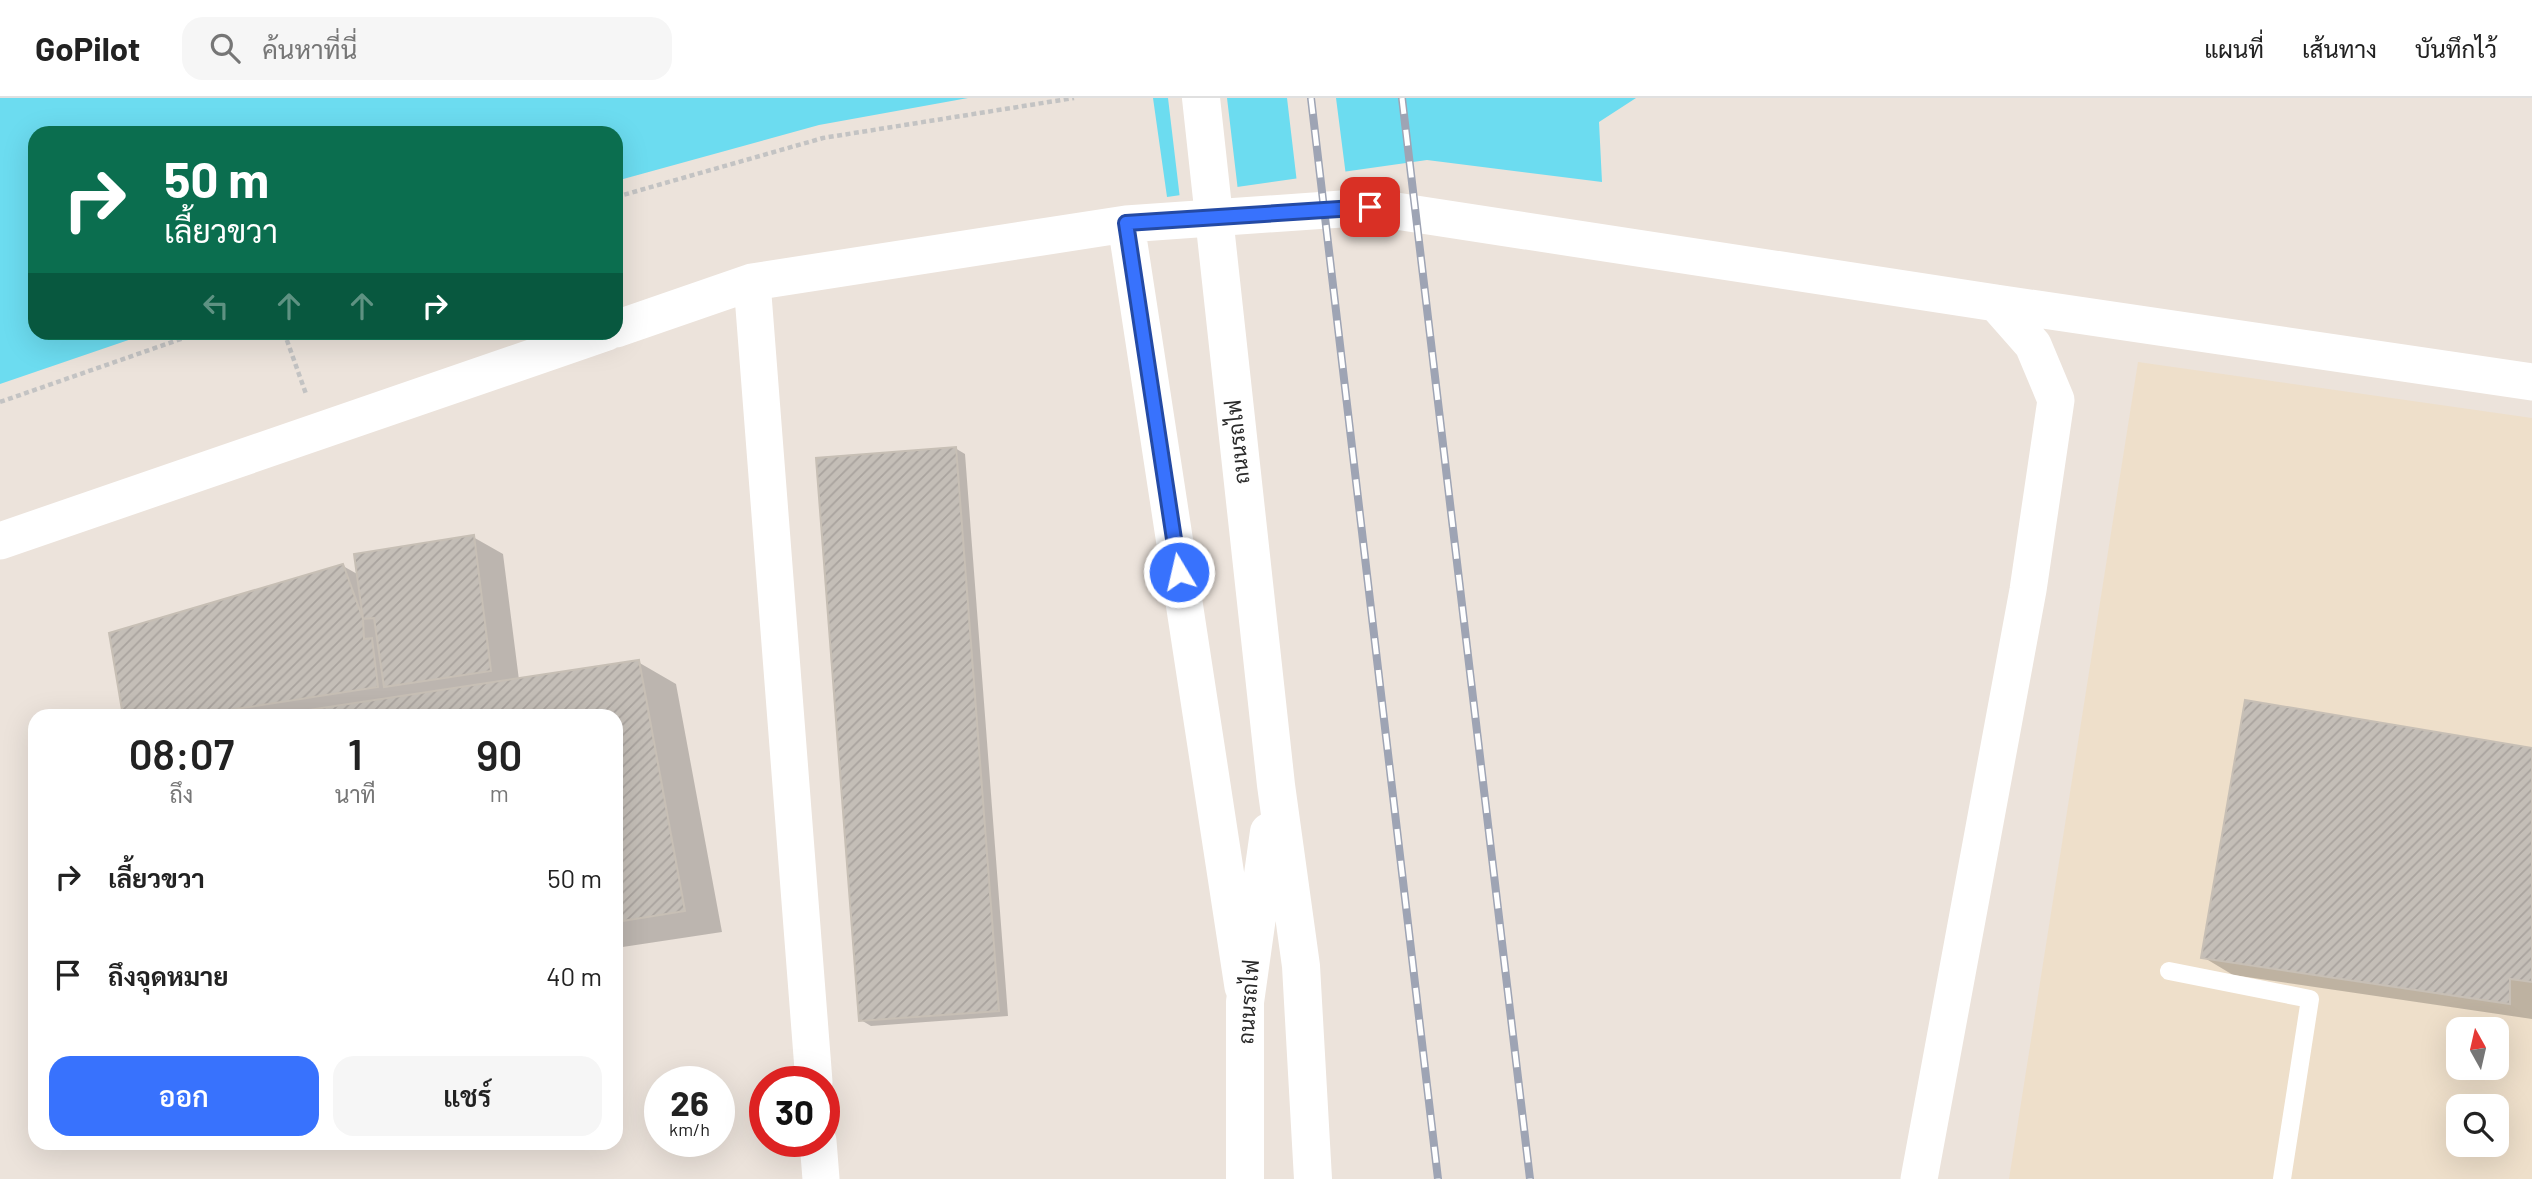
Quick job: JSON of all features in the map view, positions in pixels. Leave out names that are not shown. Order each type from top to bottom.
[{"type":"main road","name":"ถนนรถไฟ","points":[[1201,98],[1276,785],[1301,966],[1313,1179]]},
{"type":"main road","name":"ถนนรถไฟ","points":[[1245,1179],[1245,1002],[1276,785]]},
{"type":"street","points":[[623,327],[752,282],[1126,223],[1370,207],[2532,382]]},
{"type":"street","points":[[1126,223],[1245,1002]]},
{"type":"street","points":[[752,282],[813,1066]]},
{"type":"street","points":[[1919,1179],[2028,590],[2056,400],[2034,345],[1996,303]]},
{"type":"street","points":[[0,541],[584,340]]},
{"type":"street","points":[[819,1157],[821,1179]]},
{"type":"lane","points":[[2169,971],[2310,999],[2282,1179]]},
{"type":"path","points":[[623,195],[823,138],[1074,98]]},
{"type":"path","points":[[0,402],[178,340]]},
{"type":"path","points":[[287,340],[306,396]]},
{"type":"shaded area","points":[[2138,362],[2532,418],[2532,1179],[2009,1179]]},
{"type":"water","points":[[0,98],[968,98],[819,125],[623,179],[623,126],[28,126],[28,340],[129,340],[0,384]]},
{"type":"water","points":[[1153,98],[1636,98],[1599,122],[1602,182],[1427,160],[1167,197]]},
{"type":"pier","points":[[1168,98],[1227,98],[1238,191],[1180,199]]},
{"type":"pier","points":[[1287,98],[1336,98],[1346,176],[1297,183]]},
{"type":"building","points":[[956,447],[999,1011],[859,1021],[816,458]]},
{"type":"building","points":[[474,535],[491,671],[384,687],[374,618],[363,619],[354,554]]},
{"type":"building","points":[[343,564],[363,619],[364,639],[372,638],[378,687],[236,709],[122,709],[109,633]]},
{"type":"building","points":[[639,660],[685,911],[623,921],[623,709],[315,709]]},
{"type":"building","points":[[2245,700],[2532,748],[2532,982],[2510,979],[2510,1004],[2201,958]]},
{"type":"railway","points":[[1311,98],[1438,1179]]},
{"type":"railway","points":[[1402,98],[1530,1179]]},
{"type":"route","points":[[1179,572],[1126,223],[1370,207]]}]
